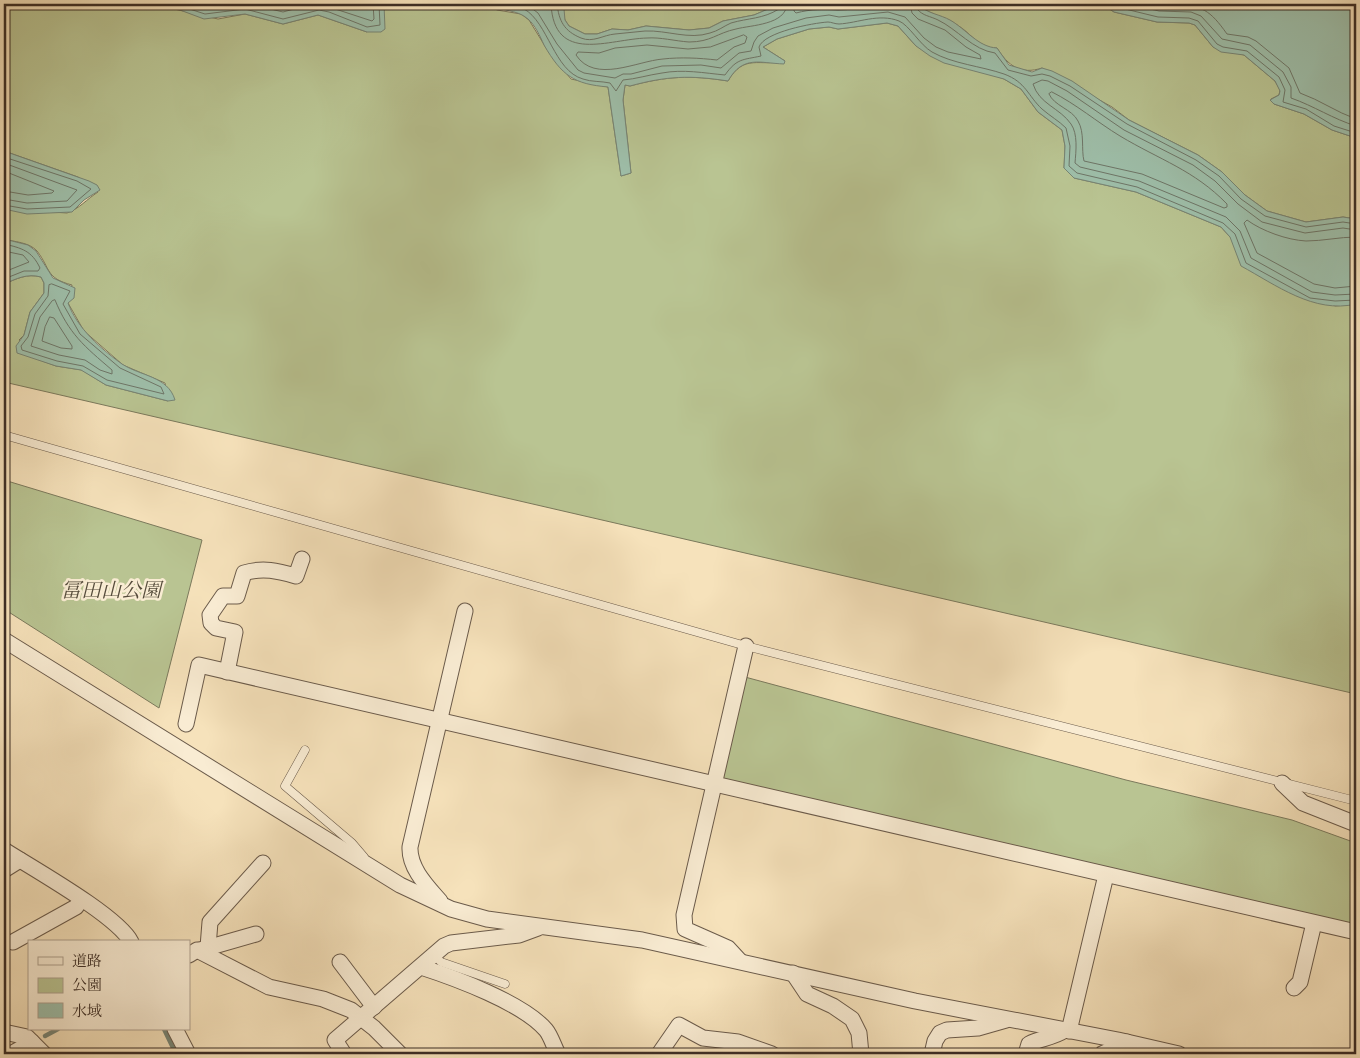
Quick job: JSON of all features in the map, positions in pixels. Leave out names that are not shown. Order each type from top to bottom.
[{"type":"street","points":[[227,672],[235,632],[216,628],[211,624],[210,614],[223,596],[237,596],[244,573],[257,569],[266,569],[296,576],[302,558]]},
{"type":"street","points":[[444,906],[425,884],[410,857],[465,611]]},
{"type":"street","points":[[4,640],[400,885],[444,906],[488,919],[642,940],[914,1001],[1067,1030],[1179,1054]]},
{"type":"street","points":[[740,961],[728,948],[685,929],[684,915],[746,646]]},
{"type":"street","points":[[186,724],[199,665],[439,722],[1356,932]]},
{"type":"street","points":[[1282,783],[1303,802],[1356,824]]},
{"type":"street","points":[[4,850],[109,918],[130,940]]},
{"type":"street","points":[[4,870],[20,860]]},
{"type":"street","points":[[198,951],[210,922],[262,862]]},
{"type":"street","points":[[1026,1054],[1029,1044],[1067,1030],[1106,875]]},
{"type":"street","points":[[13,942],[76,907],[81,900]]},
{"type":"street","points":[[1294,988],[1300,982],[1314,923]]},
{"type":"street","points":[[344,1054],[335,1040],[434,955],[451,943],[519,935],[540,927]]},
{"type":"street","points":[[198,951],[256,934]]},
{"type":"street","points":[[198,951],[269,987],[323,999],[351,1010],[400,1054]]},
{"type":"street","points":[[347,964],[374,1007]]},
{"type":"street","points":[[421,967],[454,978],[520,1010],[546,1030],[558,1054]]},
{"type":"street","points":[[793,973],[807,994],[833,1006],[852,1019],[859,1033],[861,1054]]},
{"type":"street","points":[[932,1054],[935,1041],[940,1032],[978,1028],[1009,1019]]},
{"type":"street","points":[[659,1054],[679,1025],[703,1038],[738,1042],[755,1052],[772,1054]]},
{"type":"street","points":[[176,1030],[188,1054]]},
{"type":"street","points":[[4,1032],[33,1036]]},
{"type":"street","points":[[11,1054],[33,1036]]},
{"type":"street","points":[[33,1036],[44,1054]]},
{"type":"street","points":[[1102,1054],[1127,1042]]},
{"type":"lane","points":[[4,435],[746,646],[1356,801]]},
{"type":"lane","points":[[305,750],[285,786],[352,843],[372,867]]},
{"type":"lane","points":[[434,955],[441,962],[505,984]]},
{"type":"green space","points":[[4,4],[164,4],[170,8],[218,19],[245,14],[283,24],[318,15],[367,32],[385,8],[384,4],[488,4],[497,10],[521,14],[529,20],[548,51],[571,79],[608,87],[621,176],[631,173],[623,100],[625,85],[630,86],[656,80],[679,78],[728,81],[734,72],[746,64],[785,61],[763,47],[777,39],[809,29],[829,27],[838,29],[887,23],[898,26],[916,46],[1004,79],[1021,89],[1038,112],[1062,130],[1065,146],[1064,168],[1074,178],[1136,192],[1221,227],[1230,237],[1335,306],[1356,304],[1356,694],[4,382],[4,284],[22,277],[36,276],[41,277],[44,283],[44,293],[30,312],[24,335],[19,340],[40,360],[56,366],[82,370],[106,385],[168,401],[165,383],[123,365],[84,331],[68,303],[72,285],[53,276],[34,248],[26,244],[4,239],[4,209],[67,213],[98,192],[78,177],[4,151]]},
{"type":"green space","points":[[560,4],[711,4],[715,6],[718,4],[780,4],[754,15],[723,21],[709,28],[689,30],[646,26],[628,30],[612,29],[597,34],[585,34],[569,26]]},
{"type":"green space","points":[[923,4],[1102,4],[1114,12],[1157,22],[1189,23],[1195,25],[1213,47],[1244,55],[1275,81],[1280,90],[1279,95],[1271,99],[1274,104],[1304,114],[1332,130],[1356,138],[1356,219],[1343,217],[1306,222],[1267,211],[1245,195],[1222,172],[1198,155],[1129,120],[1112,107],[1042,68],[1028,70],[1016,67],[1006,60],[997,48],[989,48],[982,45],[958,26],[921,7]]},
{"type":"green space","name":"冨田山公園","points":[[4,480],[202,540],[159,708],[4,609]]},
{"type":"green space","points":[[745,677],[1126,780],[1292,820],[1356,843],[1356,928],[719,781]]},
{"type":"water","points":[[164,4],[384,4],[385,29],[381,32],[367,32],[318,15],[283,24],[245,14],[204,19]]},
{"type":"water","points":[[488,4],[561,4],[564,9],[565,20],[569,26],[585,34],[597,34],[612,29],[628,30],[646,26],[689,30],[709,28],[723,21],[754,15],[780,4],[923,4],[921,7],[924,9],[950,20],[978,41],[997,48],[1009,65],[1032,72],[1042,68],[1052,71],[1072,81],[1129,120],[1198,155],[1222,172],[1245,195],[1267,211],[1306,222],[1343,217],[1356,219],[1356,304],[1325,305],[1296,296],[1241,266],[1230,237],[1221,227],[1136,192],[1074,178],[1064,168],[1065,146],[1062,130],[1038,112],[1021,89],[1004,79],[944,63],[916,46],[898,26],[887,23],[838,29],[829,27],[809,29],[777,39],[763,47],[785,61],[784,64],[752,62],[740,67],[728,81],[679,78],[656,80],[630,86],[625,85],[623,100],[631,173],[621,176],[608,87],[586,84],[570,76],[563,71],[551,56],[535,27],[528,19],[519,14]]},
{"type":"water","points":[[1102,4],[1356,4],[1356,138],[1332,130],[1304,114],[1274,104],[1270,100],[1279,95],[1280,91],[1275,81],[1244,55],[1221,52],[1213,47],[1195,25],[1189,23],[1157,22],[1114,12]]},
{"type":"water","points":[[4,151],[89,181],[97,185],[100,190],[84,200],[72,212],[27,214],[4,209]]},
{"type":"water","points":[[4,239],[28,245],[36,251],[53,278],[75,288],[74,298],[68,303],[77,321],[90,337],[122,364],[160,381],[171,392],[175,400],[168,401],[106,385],[81,370],[56,366],[17,353],[16,346],[24,335],[30,312],[44,293],[44,283],[41,277],[31,276],[22,277],[4,284]]},
{"type":"waterway","points":[[45,1036],[56,1030]]},
{"type":"waterway","points":[[164,1030],[176,1054]]}]
